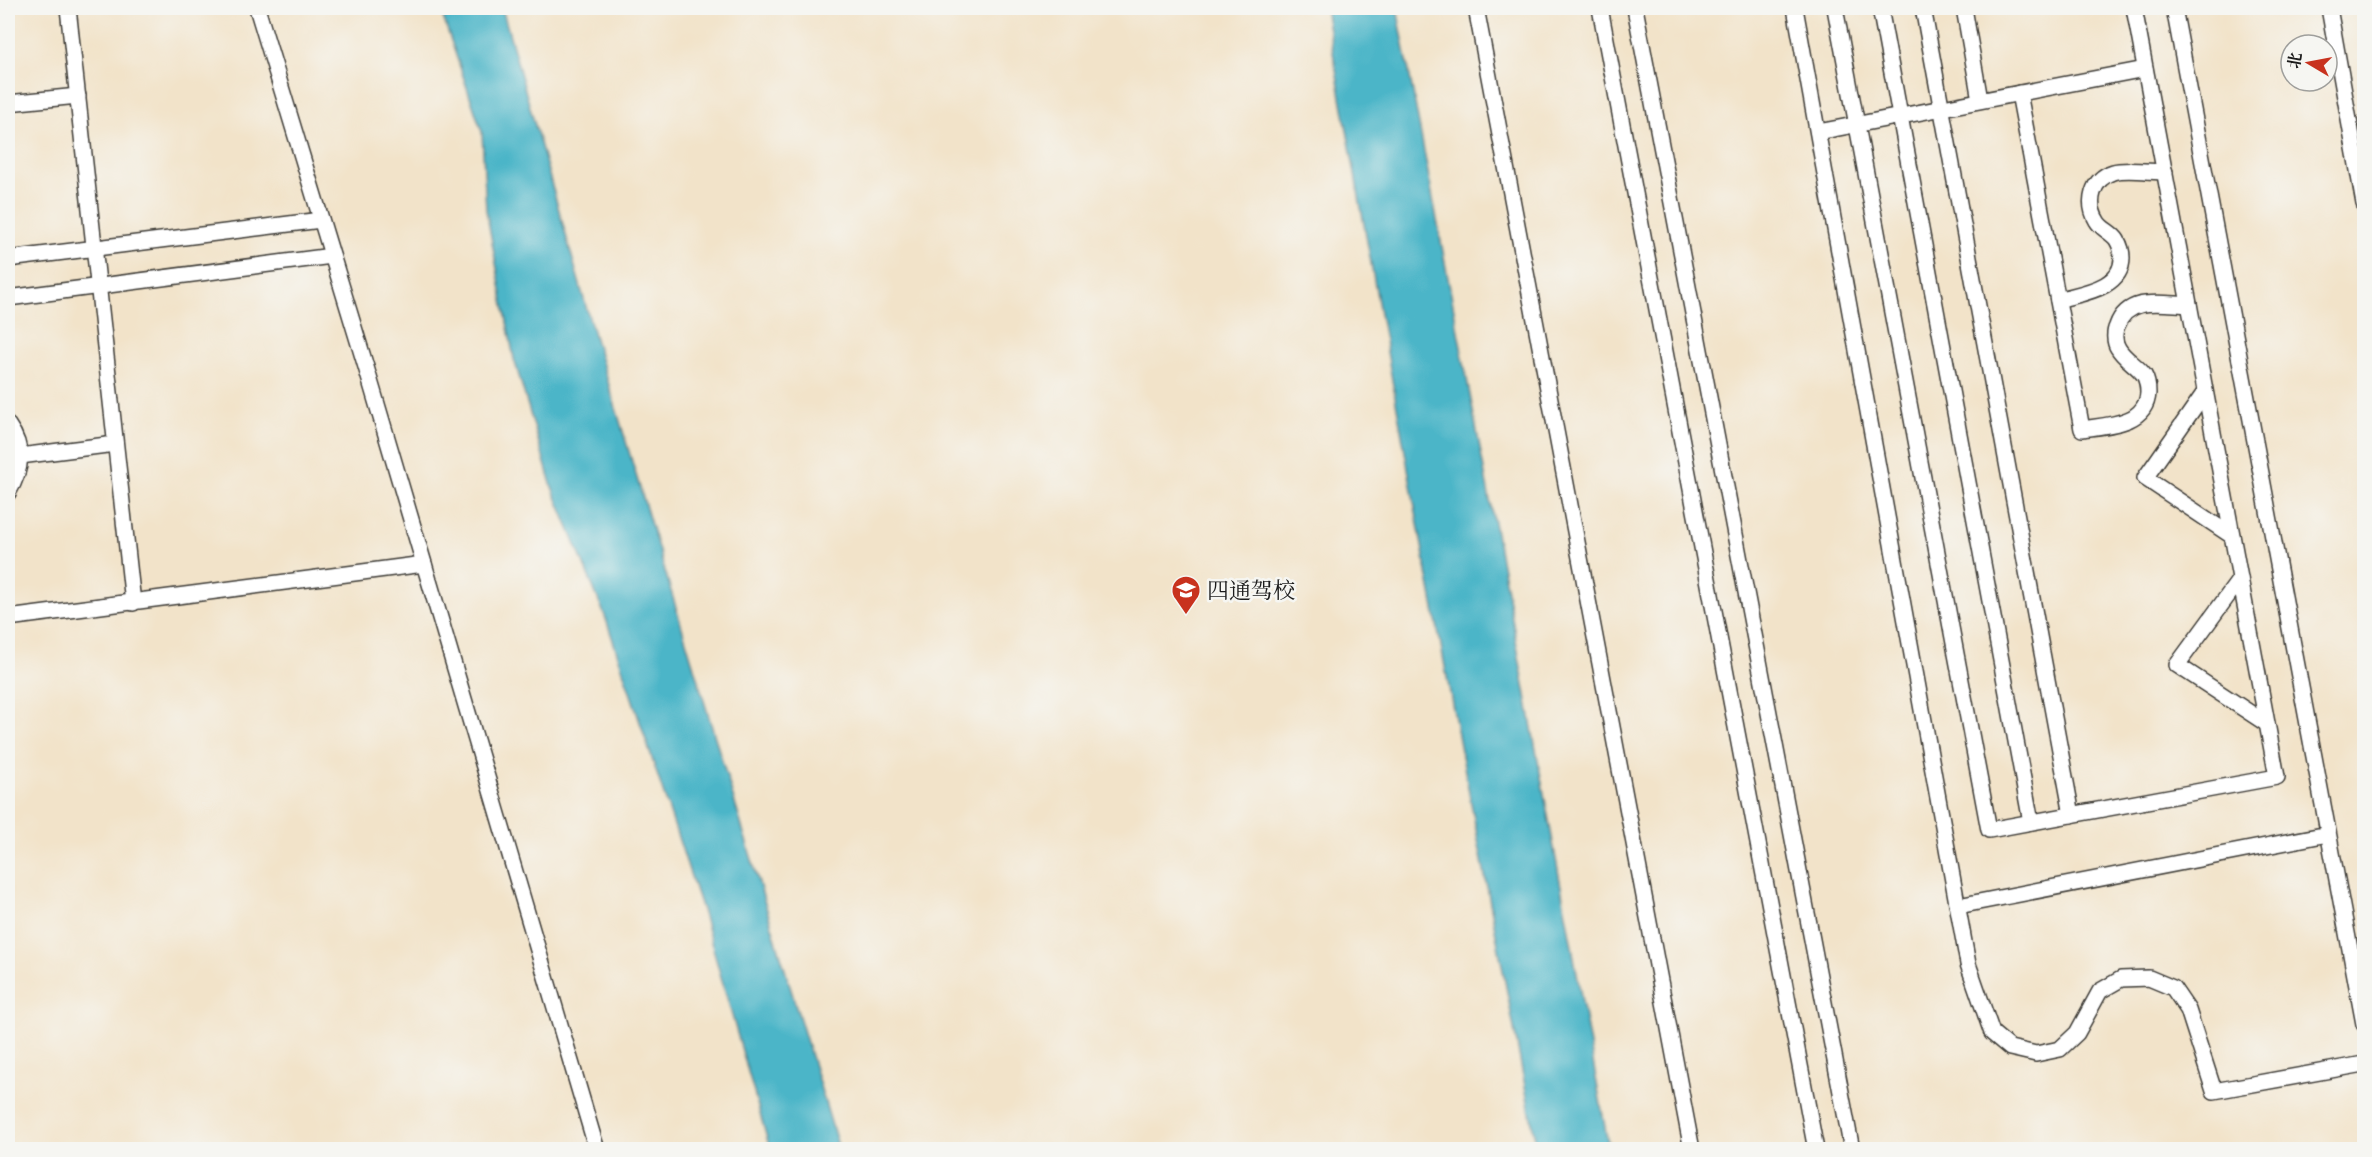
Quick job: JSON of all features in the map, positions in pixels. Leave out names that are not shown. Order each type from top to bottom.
[{"type":"lane","points":[[68,8],[133,603]]},
{"type":"lane","points":[[257,8],[597,1149]]},
{"type":"lane","points":[[1476,8],[1692,1149]]},
{"type":"lane","points":[[1600,8],[1816,1149]]},
{"type":"lane","points":[[1635,8],[1852,1149]]},
{"type":"lane","points":[[1795,8],[1968,964],[1992,1033],[2010,1048],[2036,1054],[2060,1049],[2077,1033],[2100,991],[2121,979],[2149,978],[2173,988],[2188,1010],[2214,1091],[2364,1064]]},
{"type":"lane","points":[[1836,8],[1989,830],[2277,777],[2134,8]]},
{"type":"lane","points":[[1880,8],[2031,822]]},
{"type":"lane","points":[[1923,8],[2072,814]]},
{"type":"lane","points":[[1964,8],[1980,100]]},
{"type":"lane","points":[[2174,8],[2364,1024]]},
{"type":"lane","points":[[2330,8],[2364,204]]},
{"type":"lane","points":[[1818,132],[2145,69]]},
{"type":"lane","points":[[2019,93],[2082,429],[2126,422],[2139,414],[2147,401],[2148,387],[2144,374],[2117,347],[2115,332],[2120,316],[2134,305],[2150,303],[2189,305]]},
{"type":"lane","points":[[8,103],[78,96]]},
{"type":"lane","points":[[2058,300],[2103,286],[2114,279],[2122,267],[2122,250],[2116,238],[2098,224],[2090,208],[2092,193],[2100,180],[2114,172],[2164,172]]},
{"type":"lane","points":[[8,259],[321,220]]},
{"type":"lane","points":[[8,298],[332,256]]},
{"type":"lane","points":[[2205,392],[2145,478],[2232,536]]},
{"type":"lane","points":[[8,424],[15,436],[20,456],[17,476],[8,493]]},
{"type":"lane","points":[[20,456],[115,444]]},
{"type":"lane","points":[[8,618],[424,564]]},
{"type":"lane","points":[[2240,579],[2177,665],[2267,724]]},
{"type":"lane","points":[[1958,906],[2328,834]]},
{"type":"water","points":[[440,8],[502,8],[596,342],[839,1149],[770,1149],[702,910],[605,616],[552,487],[514,359],[486,210],[482,132]]},
{"type":"water","points":[[1325,8],[1397,8],[1609,1149],[1537,1149],[1422,546]]},
{"type":"place","name":"四通驾校","points":[[1186,616]]}]
